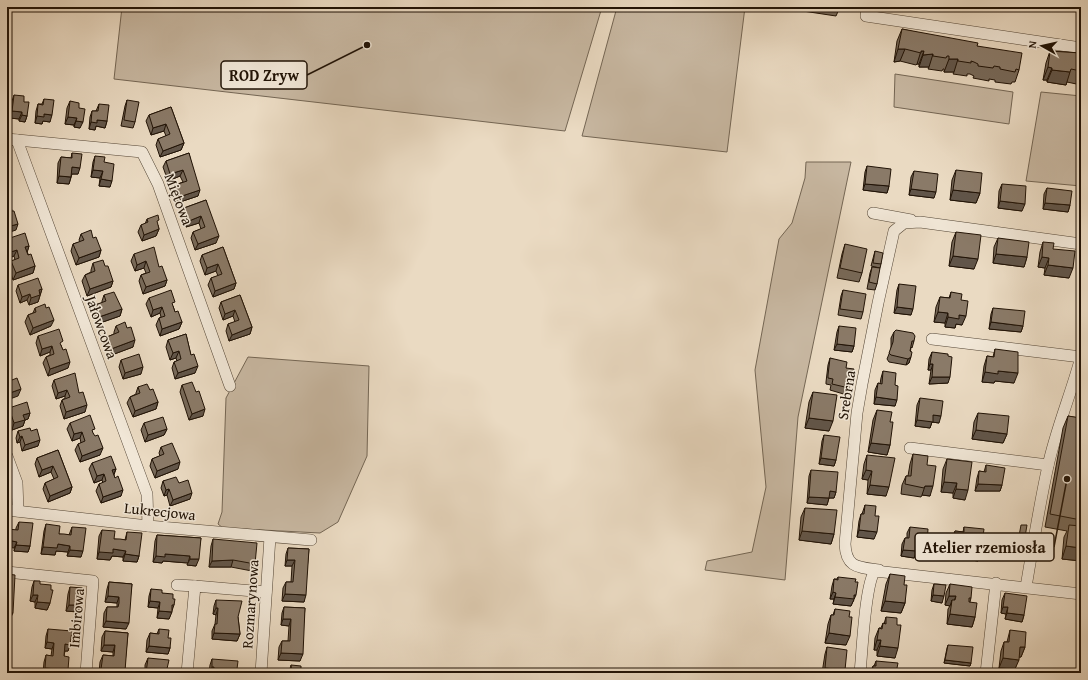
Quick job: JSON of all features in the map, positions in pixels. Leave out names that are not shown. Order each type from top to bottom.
[{"type":"street","points":[[867,12],[1081,48]]},
{"type":"street","name":"Miętowa","points":[[12,139],[142,152],[158,184],[230,386]]},
{"type":"street","name":"Jałowcowa","points":[[12,139],[147,494],[148,526]]},
{"type":"street","name":"Srebrna","points":[[874,213],[920,222],[1081,244]]},
{"type":"street","name":"Srebrna","points":[[920,222],[904,223],[899,226],[894,231],[891,240],[857,413],[845,550],[852,564],[859,567],[1026,586],[1081,594]]},
{"type":"street","points":[[932,339],[1081,357],[1073,386],[1062,412],[1048,465],[1026,586]]},
{"type":"street","points":[[910,448],[1048,465]]},
{"type":"street","points":[[7,456],[17,483],[12,510]]},
{"type":"street","name":"Lukrecjowa","points":[[12,510],[148,526],[311,540]]},
{"type":"street","name":"Rozmarynowa","points":[[261,673],[270,537]]},
{"type":"street","points":[[860,673],[871,581],[873,574],[878,570]]},
{"type":"street","name":"Imbirowa","points":[[7,572],[93,581],[86,673]]},
{"type":"street","points":[[986,673],[996,583]]},
{"type":"street","points":[[177,585],[266,592]]},
{"type":"street","points":[[188,673],[195,586]]},
{"type":"shaded area","points":[[122,7],[602,7],[565,131],[114,79]]},
{"type":"shaded area","points":[[617,7],[745,7],[727,152],[582,136]]},
{"type":"shaded area","points":[[895,74],[1013,92],[1009,124],[894,107]]},
{"type":"shaded area","points":[[1041,92],[1081,96],[1081,186],[1026,181]]},
{"type":"shaded area","points":[[806,162],[851,162],[798,417],[785,580],[705,570],[707,561],[752,552],[766,487],[755,370],[779,239],[792,223],[805,178]]},
{"type":"shaded area","points":[[248,357],[369,366],[367,456],[338,522],[320,533],[223,528],[218,524],[222,512],[226,398]]},
{"type":"building","points":[[902,29],[978,43],[977,46],[1022,53],[1019,70],[1016,69],[1015,72],[1000,69],[1000,67],[994,66],[993,68],[978,66],[978,64],[971,61],[971,63],[958,61],[958,59],[949,59],[949,56],[946,58],[933,56],[933,54],[923,55],[924,51],[921,51],[921,53],[898,49]]},
{"type":"building","points":[[1050,51],[1081,53],[1081,71],[1071,69],[1070,72],[1052,70],[1052,68],[1048,67]]},
{"type":"building","points":[[14,95],[24,96],[24,102],[29,102],[27,116],[22,115],[22,112],[12,111]]},
{"type":"building","points":[[44,99],[54,100],[52,115],[44,114],[44,117],[37,116],[38,104],[43,105]]},
{"type":"building","points":[[127,100],[139,102],[135,122],[124,120]]},
{"type":"building","points":[[70,101],[79,103],[79,108],[85,109],[83,122],[76,121],[77,118],[68,117]]},
{"type":"building","points":[[99,104],[109,105],[107,121],[97,120],[97,123],[91,122],[92,111],[98,111]]},
{"type":"building","points":[[171,107],[184,143],[163,151],[158,139],[170,134],[166,124],[153,128],[149,115]]},
{"type":"building","points":[[72,153],[82,154],[80,168],[72,167],[71,177],[59,176],[61,157],[72,158]]},
{"type":"building","points":[[189,153],[200,190],[179,197],[175,185],[187,181],[183,170],[170,174],[166,161]]},
{"type":"building","points":[[95,156],[105,157],[104,162],[114,164],[112,181],[101,179],[103,171],[93,170]]},
{"type":"building","points":[[867,166],[891,169],[889,186],[865,184]]},
{"type":"building","points":[[956,170],[982,173],[980,193],[953,190]]},
{"type":"building","points":[[914,171],[938,174],[936,192],[911,189]]},
{"type":"building","points":[[1002,184],[1026,186],[1025,204],[1000,201]]},
{"type":"building","points":[[1047,188],[1072,191],[1070,205],[1045,203]]},
{"type":"building","points":[[7,191],[12,211],[14,211],[18,224],[7,227]]},
{"type":"building","points":[[206,200],[219,236],[198,244],[193,232],[205,227],[201,216],[189,221],[184,208]]},
{"type":"building","points":[[158,215],[159,220],[157,221],[159,229],[144,235],[141,225],[148,222],[147,219]]},
{"type":"building","points":[[91,230],[93,238],[96,237],[101,250],[79,258],[73,244],[84,240],[81,234]]},
{"type":"building","points":[[956,232],[981,235],[978,259],[953,256]]},
{"type":"building","points":[[25,233],[29,246],[25,247],[28,255],[31,254],[35,266],[16,273],[11,261],[19,258],[17,250],[8,253],[7,239]]},
{"type":"building","points":[[998,238],[1029,242],[1027,257],[996,254]]},
{"type":"building","points":[[1043,242],[1054,243],[1053,249],[1075,251],[1073,268],[1048,265],[1049,258],[1042,257]]},
{"type":"building","points":[[845,244],[867,249],[862,273],[840,268]]},
{"type":"building","points":[[154,247],[159,267],[162,266],[167,280],[146,287],[141,275],[150,272],[146,261],[137,265],[134,254]]},
{"type":"building","points":[[223,247],[236,283],[215,291],[211,278],[222,274],[218,264],[207,268],[202,255]]},
{"type":"building","points":[[875,251],[883,253],[881,264],[873,263]]},
{"type":"building","points":[[103,260],[105,266],[108,266],[113,281],[90,289],[85,275],[95,271],[93,263]]},
{"type":"building","points":[[872,267],[880,268],[877,284],[869,282]]},
{"type":"building","points":[[38,278],[42,289],[39,290],[40,295],[31,298],[30,294],[22,297],[18,285]]},
{"type":"building","points":[[899,284],[916,286],[913,309],[897,307]]},
{"type":"building","points":[[171,290],[175,302],[172,303],[175,312],[178,311],[182,322],[162,329],[159,318],[165,316],[162,307],[153,310],[149,298]]},
{"type":"building","points":[[843,290],[866,294],[863,312],[840,309]]},
{"type":"building","points":[[114,292],[122,309],[99,317],[95,305],[106,301],[104,295]]},
{"type":"building","points":[[951,292],[962,294],[961,300],[968,301],[966,316],[959,315],[959,319],[948,317],[948,313],[938,312],[940,297],[950,298]]},
{"type":"building","points":[[240,295],[252,327],[232,335],[228,324],[239,320],[235,310],[225,314],[221,302]]},
{"type":"building","points":[[45,304],[46,308],[49,307],[54,320],[33,328],[28,315],[36,312],[35,308]]},
{"type":"building","points":[[993,308],[1025,311],[1023,326],[991,322]]},
{"type":"building","points":[[125,322],[127,328],[131,327],[135,340],[111,349],[107,337],[119,332],[116,326]]},
{"type":"building","points":[[839,326],[856,328],[854,346],[837,344]]},
{"type":"building","points":[[59,329],[63,341],[60,343],[63,350],[66,349],[70,362],[50,369],[46,357],[54,354],[52,346],[42,349],[38,336]]},
{"type":"building","points":[[896,330],[913,333],[915,336],[914,341],[912,341],[910,351],[912,352],[911,357],[908,359],[891,355],[889,353],[893,342],[894,332]]},
{"type":"building","points":[[186,334],[191,355],[194,354],[198,366],[178,373],[174,362],[181,359],[179,351],[173,353],[168,340]]},
{"type":"building","points":[[995,349],[1018,352],[1018,373],[998,371],[998,374],[985,372],[987,356],[994,357]]},
{"type":"building","points":[[7,352],[11,362],[7,363]]},
{"type":"building","points":[[932,352],[948,354],[948,356],[952,357],[950,377],[932,377],[933,364],[930,364]]},
{"type":"building","points":[[139,354],[143,367],[125,373],[121,360]]},
{"type":"building","points":[[830,358],[847,362],[846,368],[854,369],[853,374],[849,373],[848,376],[852,377],[849,388],[832,384],[833,379],[828,378]]},
{"type":"building","points":[[7,366],[12,380],[17,378],[21,389],[7,394]]},
{"type":"building","points":[[883,371],[896,373],[895,385],[898,386],[897,400],[876,397],[878,383],[882,384]]},
{"type":"building","points":[[75,373],[79,393],[83,392],[87,405],[66,412],[62,400],[70,397],[67,390],[58,393],[54,380]]},
{"type":"building","points":[[192,382],[196,392],[199,391],[205,409],[192,414],[182,385]]},
{"type":"building","points":[[147,384],[150,390],[153,389],[158,402],[135,411],[130,397],[140,393],[138,387]]},
{"type":"building","points":[[813,392],[837,395],[833,421],[809,418]]},
{"type":"building","points":[[920,398],[943,401],[941,416],[933,415],[933,422],[917,420]]},
{"type":"building","points":[[27,402],[30,413],[23,415],[25,420],[14,423],[9,408]]},
{"type":"building","points":[[877,410],[892,412],[890,422],[893,422],[890,445],[871,443]]},
{"type":"building","points":[[978,413],[1009,416],[1007,434],[976,430]]},
{"type":"building","points":[[90,415],[95,429],[92,430],[93,433],[95,436],[98,435],[103,448],[82,456],[78,444],[85,441],[82,432],[74,434],[70,423]]},
{"type":"building","points":[[1068,416],[1081,418],[1081,520],[1050,514]]},
{"type":"building","points":[[163,417],[167,429],[148,435],[144,423]]},
{"type":"building","points":[[30,428],[31,431],[37,429],[40,440],[25,445],[22,436],[20,437],[18,431]]},
{"type":"building","points":[[824,435],[840,437],[836,460],[821,458]]},
{"type":"building","points":[[172,443],[180,462],[157,471],[152,459],[164,454],[161,447]]},
{"type":"building","points":[[58,450],[72,487],[50,496],[45,483],[58,477],[53,466],[42,470],[37,458]]},
{"type":"building","points":[[913,454],[928,456],[927,465],[936,466],[933,486],[925,486],[924,488],[905,484],[906,476],[911,476]]},
{"type":"building","points":[[867,455],[895,458],[889,487],[870,485],[872,471],[866,470]]},
{"type":"building","points":[[111,456],[116,469],[112,470],[115,478],[118,476],[123,490],[103,497],[99,484],[106,481],[105,477],[104,474],[97,476],[92,463]]},
{"type":"building","points":[[947,459],[972,462],[968,490],[956,489],[957,483],[944,482]]},
{"type":"building","points":[[986,465],[1005,468],[1002,485],[978,484],[979,471],[986,472]]},
{"type":"building","points":[[811,470],[838,472],[836,492],[830,491],[829,498],[809,497]]},
{"type":"building","points":[[176,477],[179,483],[188,480],[192,493],[173,500],[169,489],[166,490],[163,481]]},
{"type":"building","points":[[865,505],[876,506],[875,516],[879,516],[877,532],[859,530],[861,514],[864,514]]},
{"type":"building","points":[[805,508],[837,510],[834,534],[802,531]]},
{"type":"building","points":[[19,522],[33,523],[30,546],[16,545],[17,542],[7,540],[7,529],[18,530]]},
{"type":"building","points":[[46,524],[60,526],[59,534],[71,535],[72,527],[86,528],[83,551],[70,550],[70,546],[58,544],[57,548],[43,547]]},
{"type":"building","points":[[1021,525],[1027,525],[1025,537],[1019,536]]},
{"type":"building","points":[[1069,525],[1081,526],[1081,548],[1066,546]]},
{"type":"building","points":[[910,527],[928,529],[927,544],[917,543],[917,551],[903,550],[905,538],[909,538]]},
{"type":"building","points":[[964,527],[984,529],[981,551],[962,549],[962,546],[953,545],[955,531],[964,532]]},
{"type":"building","points":[[102,530],[115,531],[114,539],[126,540],[127,532],[142,533],[139,556],[125,554],[126,551],[113,549],[113,553],[99,552]]},
{"type":"building","points":[[157,535],[201,538],[199,559],[190,559],[190,556],[165,554],[165,557],[156,556]]},
{"type":"building","points":[[213,539],[257,543],[255,564],[233,560],[212,561]]},
{"type":"building","points":[[288,548],[309,549],[306,595],[285,594],[286,582],[293,582],[295,560],[287,560]]},
{"type":"building","points":[[7,574],[15,575],[13,613],[7,613]]},
{"type":"building","points":[[890,574],[905,576],[904,585],[907,585],[905,603],[885,601]]},
{"type":"building","points":[[838,577],[856,579],[855,582],[858,582],[854,599],[835,597],[836,593],[833,592],[834,579],[838,580]]},
{"type":"building","points":[[34,581],[40,581],[40,584],[51,585],[51,590],[53,590],[50,603],[37,602],[38,595],[33,595]]},
{"type":"building","points":[[109,582],[132,584],[129,623],[106,621],[107,607],[118,607],[119,603],[119,597],[108,596]]},
{"type":"building","points":[[934,584],[946,585],[944,596],[933,595]]},
{"type":"building","points":[[950,584],[972,587],[969,602],[977,603],[975,617],[950,614],[952,600],[955,600],[956,596],[949,596]]},
{"type":"building","points":[[70,587],[83,588],[81,605],[69,605]]},
{"type":"building","points":[[151,589],[162,590],[162,593],[173,594],[173,599],[175,599],[174,605],[172,605],[172,612],[159,611],[160,602],[150,601]]},
{"type":"building","points":[[1005,593],[1027,596],[1024,615],[1007,613],[1008,607],[1003,607]]},
{"type":"building","points":[[216,600],[242,601],[238,617],[240,634],[214,633],[215,624],[217,624],[218,608],[216,608]]},
{"type":"building","points":[[284,607],[305,608],[303,654],[281,653],[282,641],[290,641],[291,619],[283,619]]},
{"type":"building","points":[[835,609],[850,611],[849,617],[852,617],[850,636],[829,633],[831,615],[834,615]]},
{"type":"building","points":[[886,617],[897,618],[897,625],[901,625],[898,648],[880,646],[881,640],[877,640],[879,628],[882,629],[883,623],[886,624]]},
{"type":"building","points":[[48,629],[72,631],[70,645],[65,644],[64,656],[69,657],[68,670],[45,668],[46,655],[53,656],[54,643],[47,642]]},
{"type":"building","points":[[159,629],[169,630],[168,638],[171,638],[170,648],[149,646],[150,633],[159,634]]},
{"type":"building","points":[[1010,630],[1026,632],[1025,647],[1020,647],[1019,660],[1003,658],[1004,642],[1009,642]]},
{"type":"building","points":[[105,631],[128,633],[125,671],[101,669],[103,655],[114,656],[115,645],[104,645]]},
{"type":"building","points":[[948,645],[973,647],[971,663],[945,660]]},
{"type":"building","points":[[827,647],[847,650],[845,670],[825,668]]},
{"type":"building","points":[[148,658],[169,660],[166,673],[146,673]]},
{"type":"building","points":[[212,659],[238,661],[237,669],[234,669],[234,673],[214,673]]},
{"type":"building","points":[[876,661],[898,663],[896,673],[872,673],[873,666],[876,666]]},
{"type":"building","points":[[291,665],[301,666],[301,673],[292,673]]},
{"type":"building","points":[[939,670],[960,673],[938,673]]},
{"type":"place","name":"ROD Zryw","points":[[367,45]]},
{"type":"place","name":"Atelier rzemiosła","points":[[1067,479]]}]
